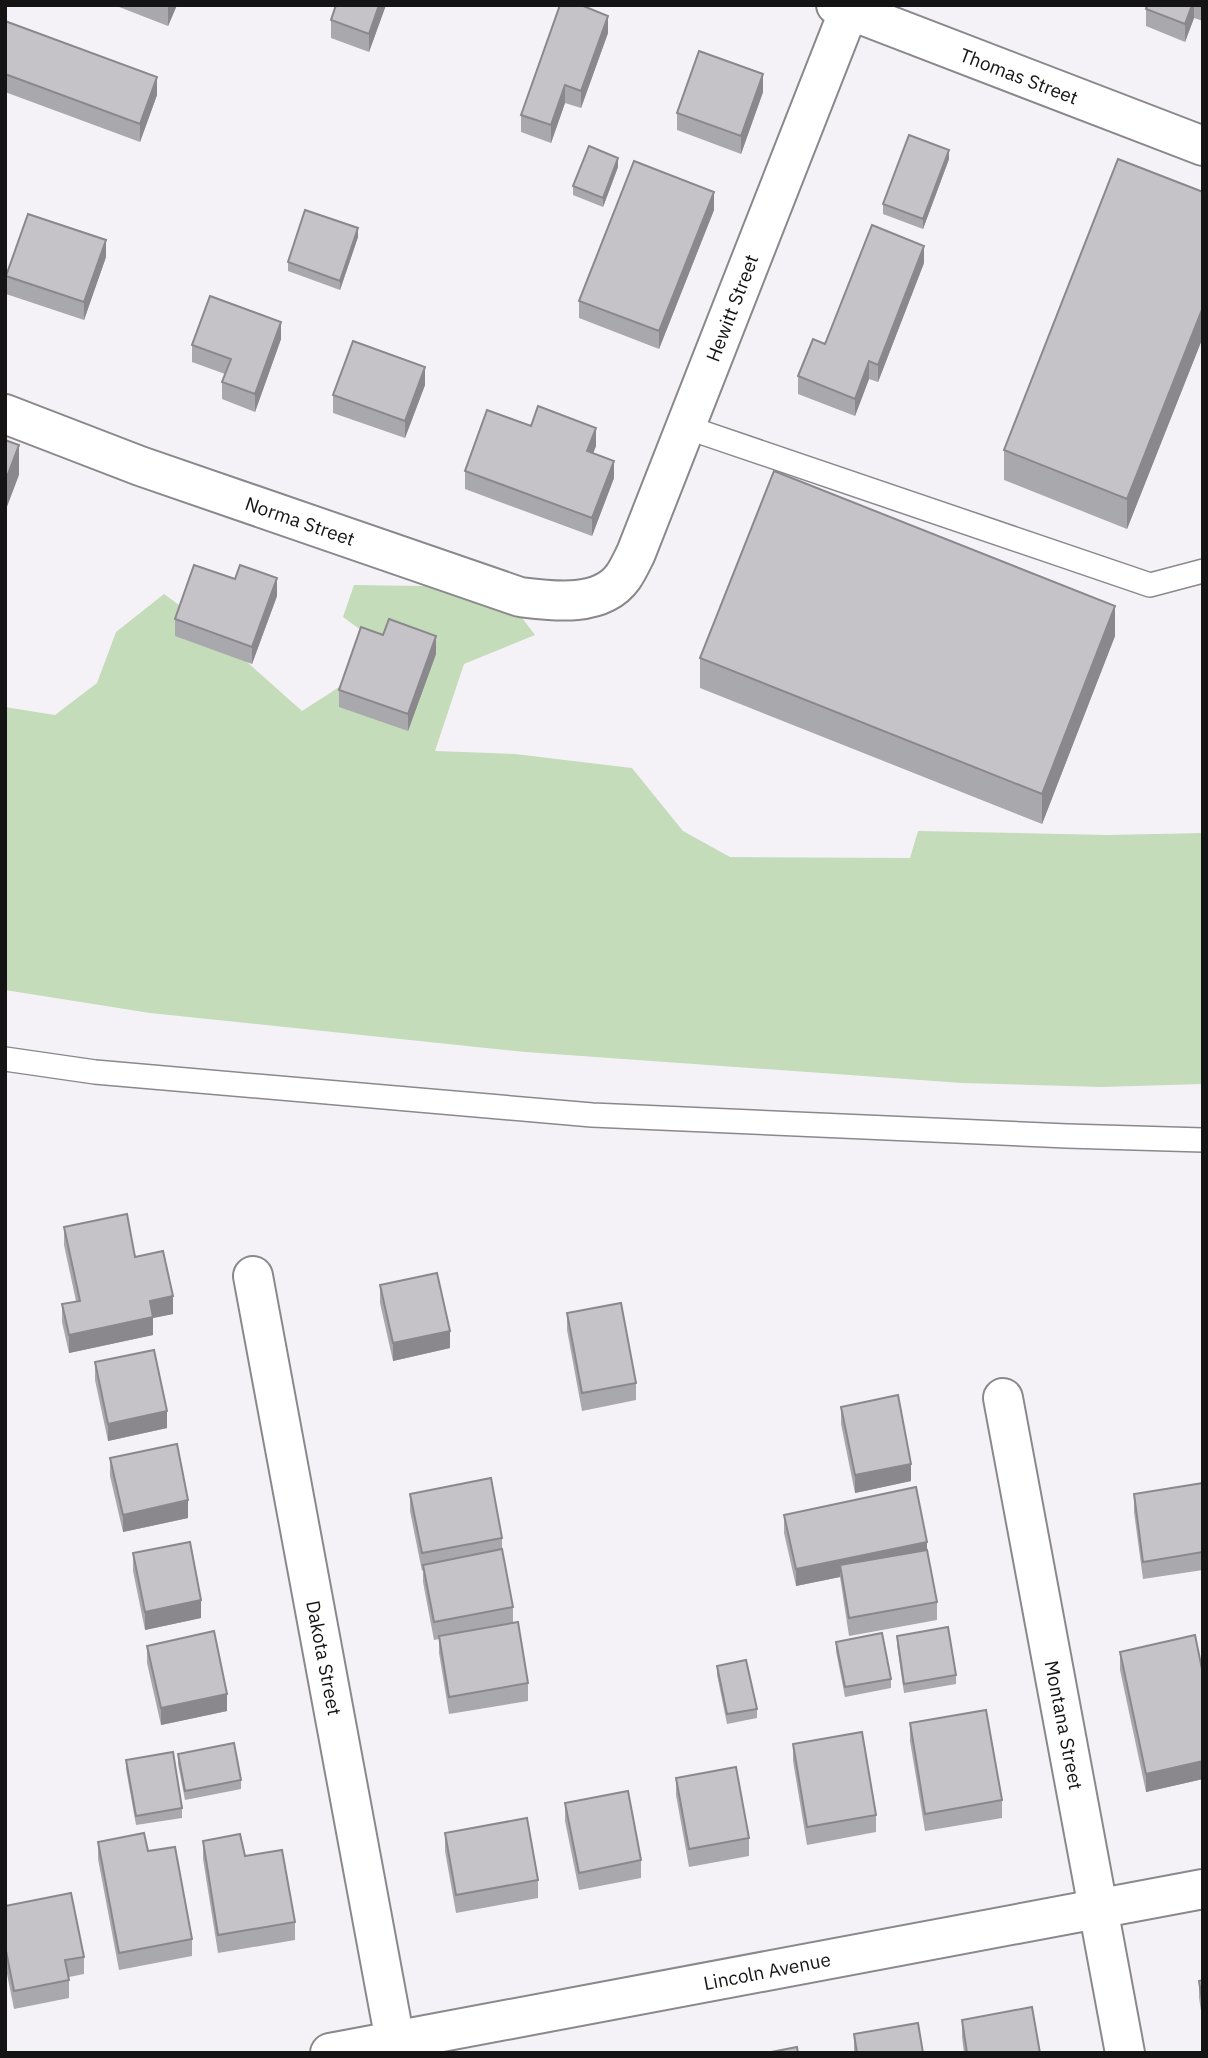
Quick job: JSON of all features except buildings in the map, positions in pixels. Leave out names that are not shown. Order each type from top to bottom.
[{"type":"street","name":"Thomas Street","points":[[842,8],[1203,146]]},
{"type":"street","name":"Hewitt Street","points":[[600,595],[621,580],[636,553],[686,427],[842,8]]},
{"type":"street","name":"Norma Street","points":[[5,414],[140,466],[520,597],[560,602],[600,595]]},
{"type":"street","name":"Dakota Street","points":[[253,1276],[395,2041]]},
{"type":"street","name":"Montana Street","points":[[1003,1398],[1125,2053]]},
{"type":"street","name":"Lincoln Avenue","points":[[330,2053],[1203,1889]]},
{"type":"lane","points":[[686,427],[1150,585],[1203,571]]},
{"type":"lane","points":[[5,1059],[95,1072],[592,1115],[1203,1140]]},
{"type":"green space","points":[[486,570],[535,635],[464,664],[435,751],[515,754],[632,768],[683,831],[730,857],[910,858],[918,831],[1108,835],[1203,833],[1203,1084],[1101,1087],[962,1083],[525,1052],[150,1013],[5,990],[5,707],[55,715],[97,683],[116,632],[164,594],[201,621],[302,711],[392,653],[343,617],[354,585],[423,586]]}]
